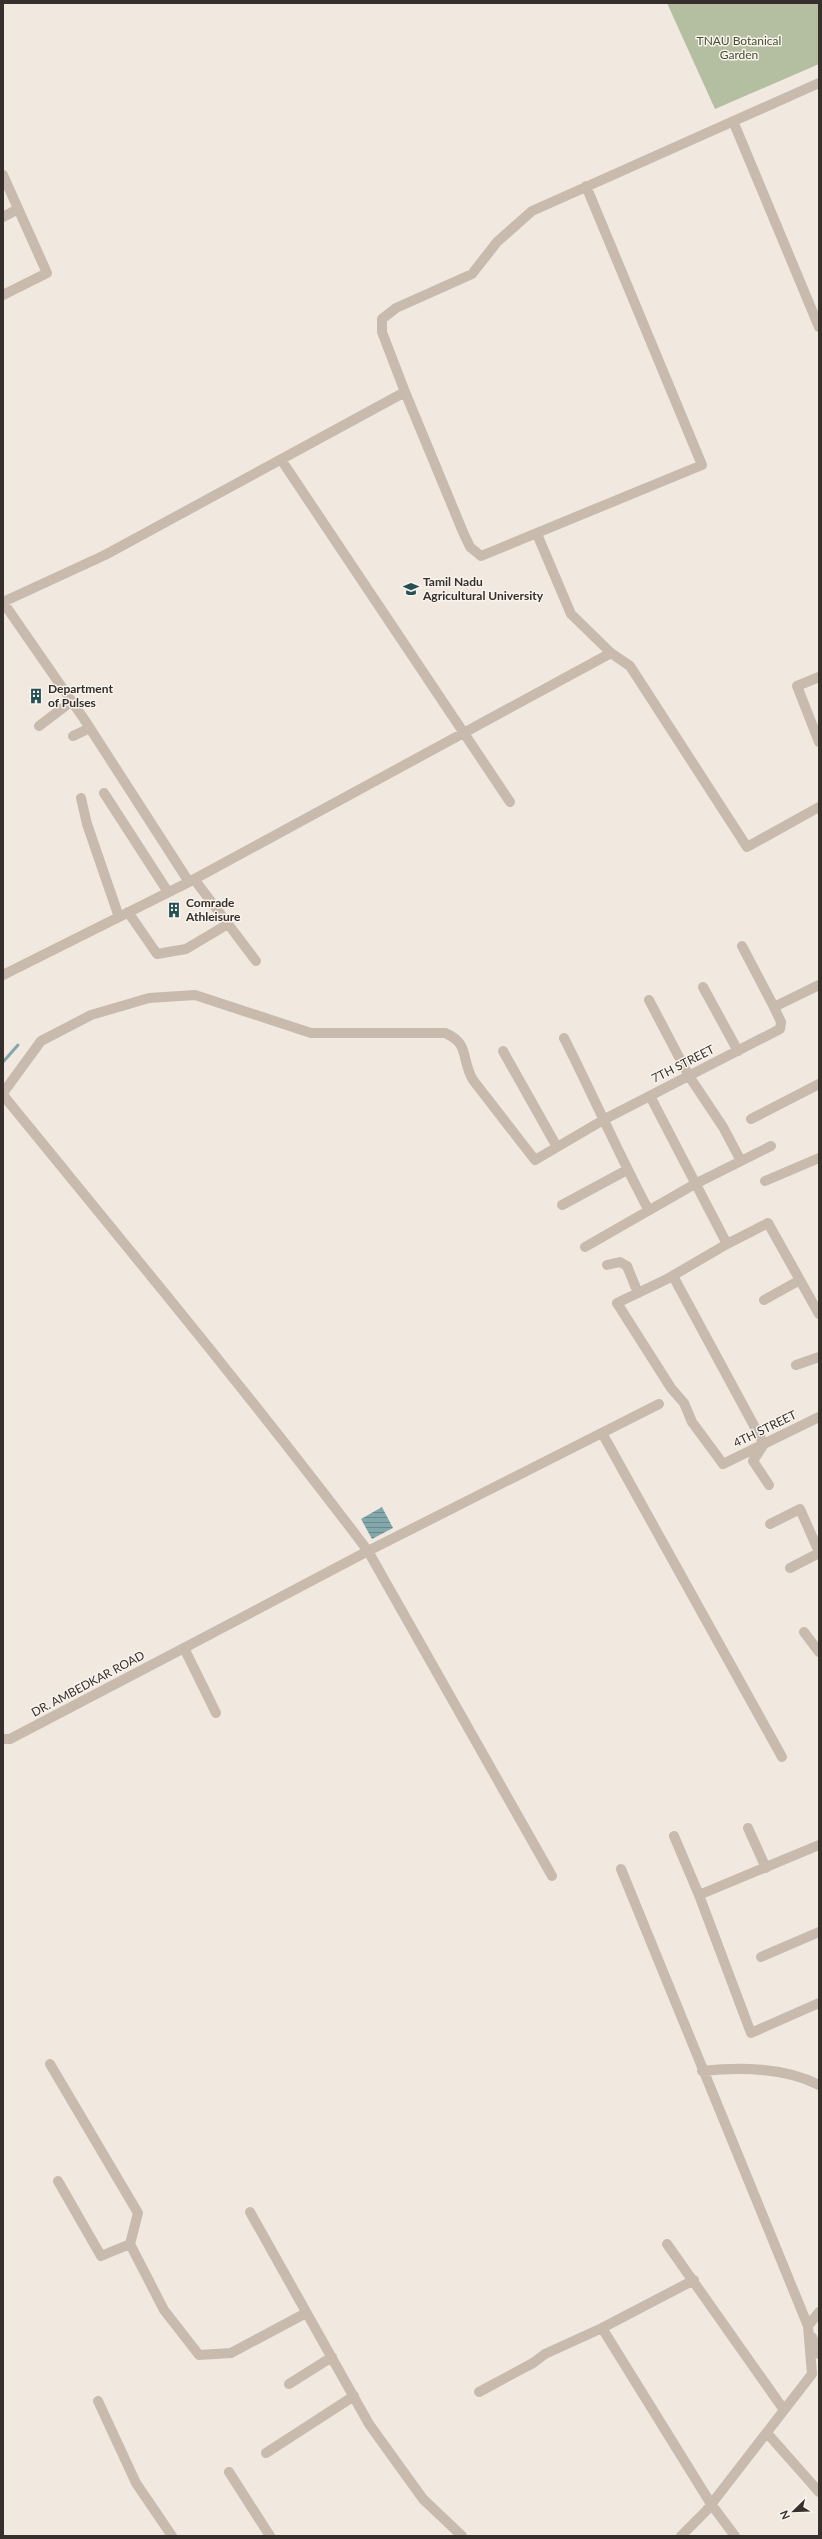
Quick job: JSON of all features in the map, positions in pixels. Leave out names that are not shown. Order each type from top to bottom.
[{"type":"street","points":[[586,186],[702,465],[484,557],[476,554],[463,532],[405,392],[382,332],[382,319],[386,314],[472,274],[497,242],[523,217],[586,186],[819,83]]},
{"type":"street","points":[[733,121],[819,327]]},
{"type":"street","points":[[3,175],[47,273],[3,295]]},
{"type":"street","points":[[3,217],[18,209]]},
{"type":"street","points":[[256,961],[228,924],[191,880],[72,701],[3,602],[105,555],[405,392]]},
{"type":"street","points":[[282,460],[510,802]]},
{"type":"street","points":[[537,534],[571,614],[611,653],[630,666],[747,847],[819,807]]},
{"type":"street","points":[[3,975],[191,880],[611,653]]},
{"type":"street","points":[[819,677],[797,686],[819,742]]},
{"type":"street","points":[[39,726],[72,701]]},
{"type":"street","points":[[73,736],[90,728]]},
{"type":"street","points":[[104,793],[168,892]]},
{"type":"street","points":[[81,798],[87,824],[119,917]]},
{"type":"street","points":[[128,912],[157,954],[186,949],[228,924]]},
{"type":"street","points":[[742,946],[774,1007],[819,985]]},
{"type":"street","points":[[703,987],[738,1050]]},
{"type":"street","name":"7TH STREET","points":[[3,1094],[41,1041],[55,1033],[91,1015],[149,998],[195,995],[311,1033],[444,1033],[454,1037],[462,1045],[466,1068],[472,1080],[535,1160],[605,1119],[780,1029],[781,1022],[774,1007]]},
{"type":"street","points":[[649,1000],[689,1076],[724,1127],[741,1161]]},
{"type":"street","points":[[564,1038],[605,1119],[627,1170],[648,1209]]},
{"type":"street","points":[[503,1051],[557,1147]]},
{"type":"street","points":[[751,1120],[819,1084]]},
{"type":"street","points":[[3,1094],[189,1320],[285,1441],[368,1551],[552,1876]]},
{"type":"street","points":[[650,1096],[694,1184],[727,1244]]},
{"type":"street","points":[[585,1247],[648,1209],[694,1184],[771,1146]]},
{"type":"street","points":[[766,1180],[819,1158]]},
{"type":"street","points":[[562,1205],[627,1170]]},
{"type":"street","points":[[607,1265],[620,1262],[627,1266],[638,1293],[673,1276],[727,1244],[768,1223],[819,1314]]},
{"type":"street","points":[[673,1276],[764,1444],[753,1461],[769,1485]]},
{"type":"street","points":[[764,1300],[800,1280]]},
{"type":"street","name":"4TH STREET","points":[[638,1293],[617,1304],[672,1388],[684,1403],[692,1422],[722,1464],[819,1418]]},
{"type":"street","points":[[796,1365],[819,1357]]},
{"type":"street","name":"DR. AMBEDKAR ROAD","points":[[3,1739],[10,1739],[368,1551],[659,1404]]},
{"type":"street","points":[[602,1433],[782,1757]]},
{"type":"street","points":[[770,1524],[800,1509],[819,1552],[790,1568]]},
{"type":"street","points":[[804,1632],[819,1652]]},
{"type":"street","points":[[184,1648],[216,1713]]},
{"type":"street","points":[[748,1828],[766,1868]]},
{"type":"street","points":[[674,1836],[699,1895],[751,2034],[819,2004]]},
{"type":"street","points":[[699,1895],[819,1846]]},
{"type":"street","points":[[621,1869],[702,2071],[819,2354]]},
{"type":"street","points":[[761,1957],[819,1932]]},
{"type":"street","points":[[50,2064],[138,2214],[130,2244],[164,2310],[199,2355],[231,2353],[306,2312]]},
{"type":"street","points":[[702,2071],[769,2070],[802,2076],[819,2085]]},
{"type":"street","points":[[58,2181],[101,2256],[130,2244]]},
{"type":"street","points":[[250,2212],[369,2424],[423,2499],[462,2536]]},
{"type":"street","points":[[667,2244],[694,2280],[784,2410]]},
{"type":"street","points":[[479,2392],[545,2354],[602,2328],[694,2280]]},
{"type":"street","points":[[680,2536],[711,2504],[812,2374],[808,2328],[819,2312]]},
{"type":"street","points":[[602,2328],[711,2504],[735,2536]]},
{"type":"street","points":[[289,2384],[332,2357]]},
{"type":"street","points":[[266,2453],[354,2396]]},
{"type":"street","points":[[98,2401],[136,2483],[172,2536]]},
{"type":"street","points":[[767,2433],[819,2492]]},
{"type":"street","points":[[229,2472],[270,2536]]},
{"type":"green space","name":"TNAU Botanical Garden","points":[[667,3],[819,3],[819,64],[715,109]]},
{"type":"water","points":[[382,1507],[393,1528],[372,1539],[361,1519]]},
{"type":"waterway","points":[[3,1062],[18,1045]]},
{"type":"place","name":"Tamil Nadu Agricultural University","points":[[411,589]]},
{"type":"place","name":"Department of Pulses","points":[[36,696]]},
{"type":"place","name":"Comrade Athleisure","points":[[174,910]]}]
